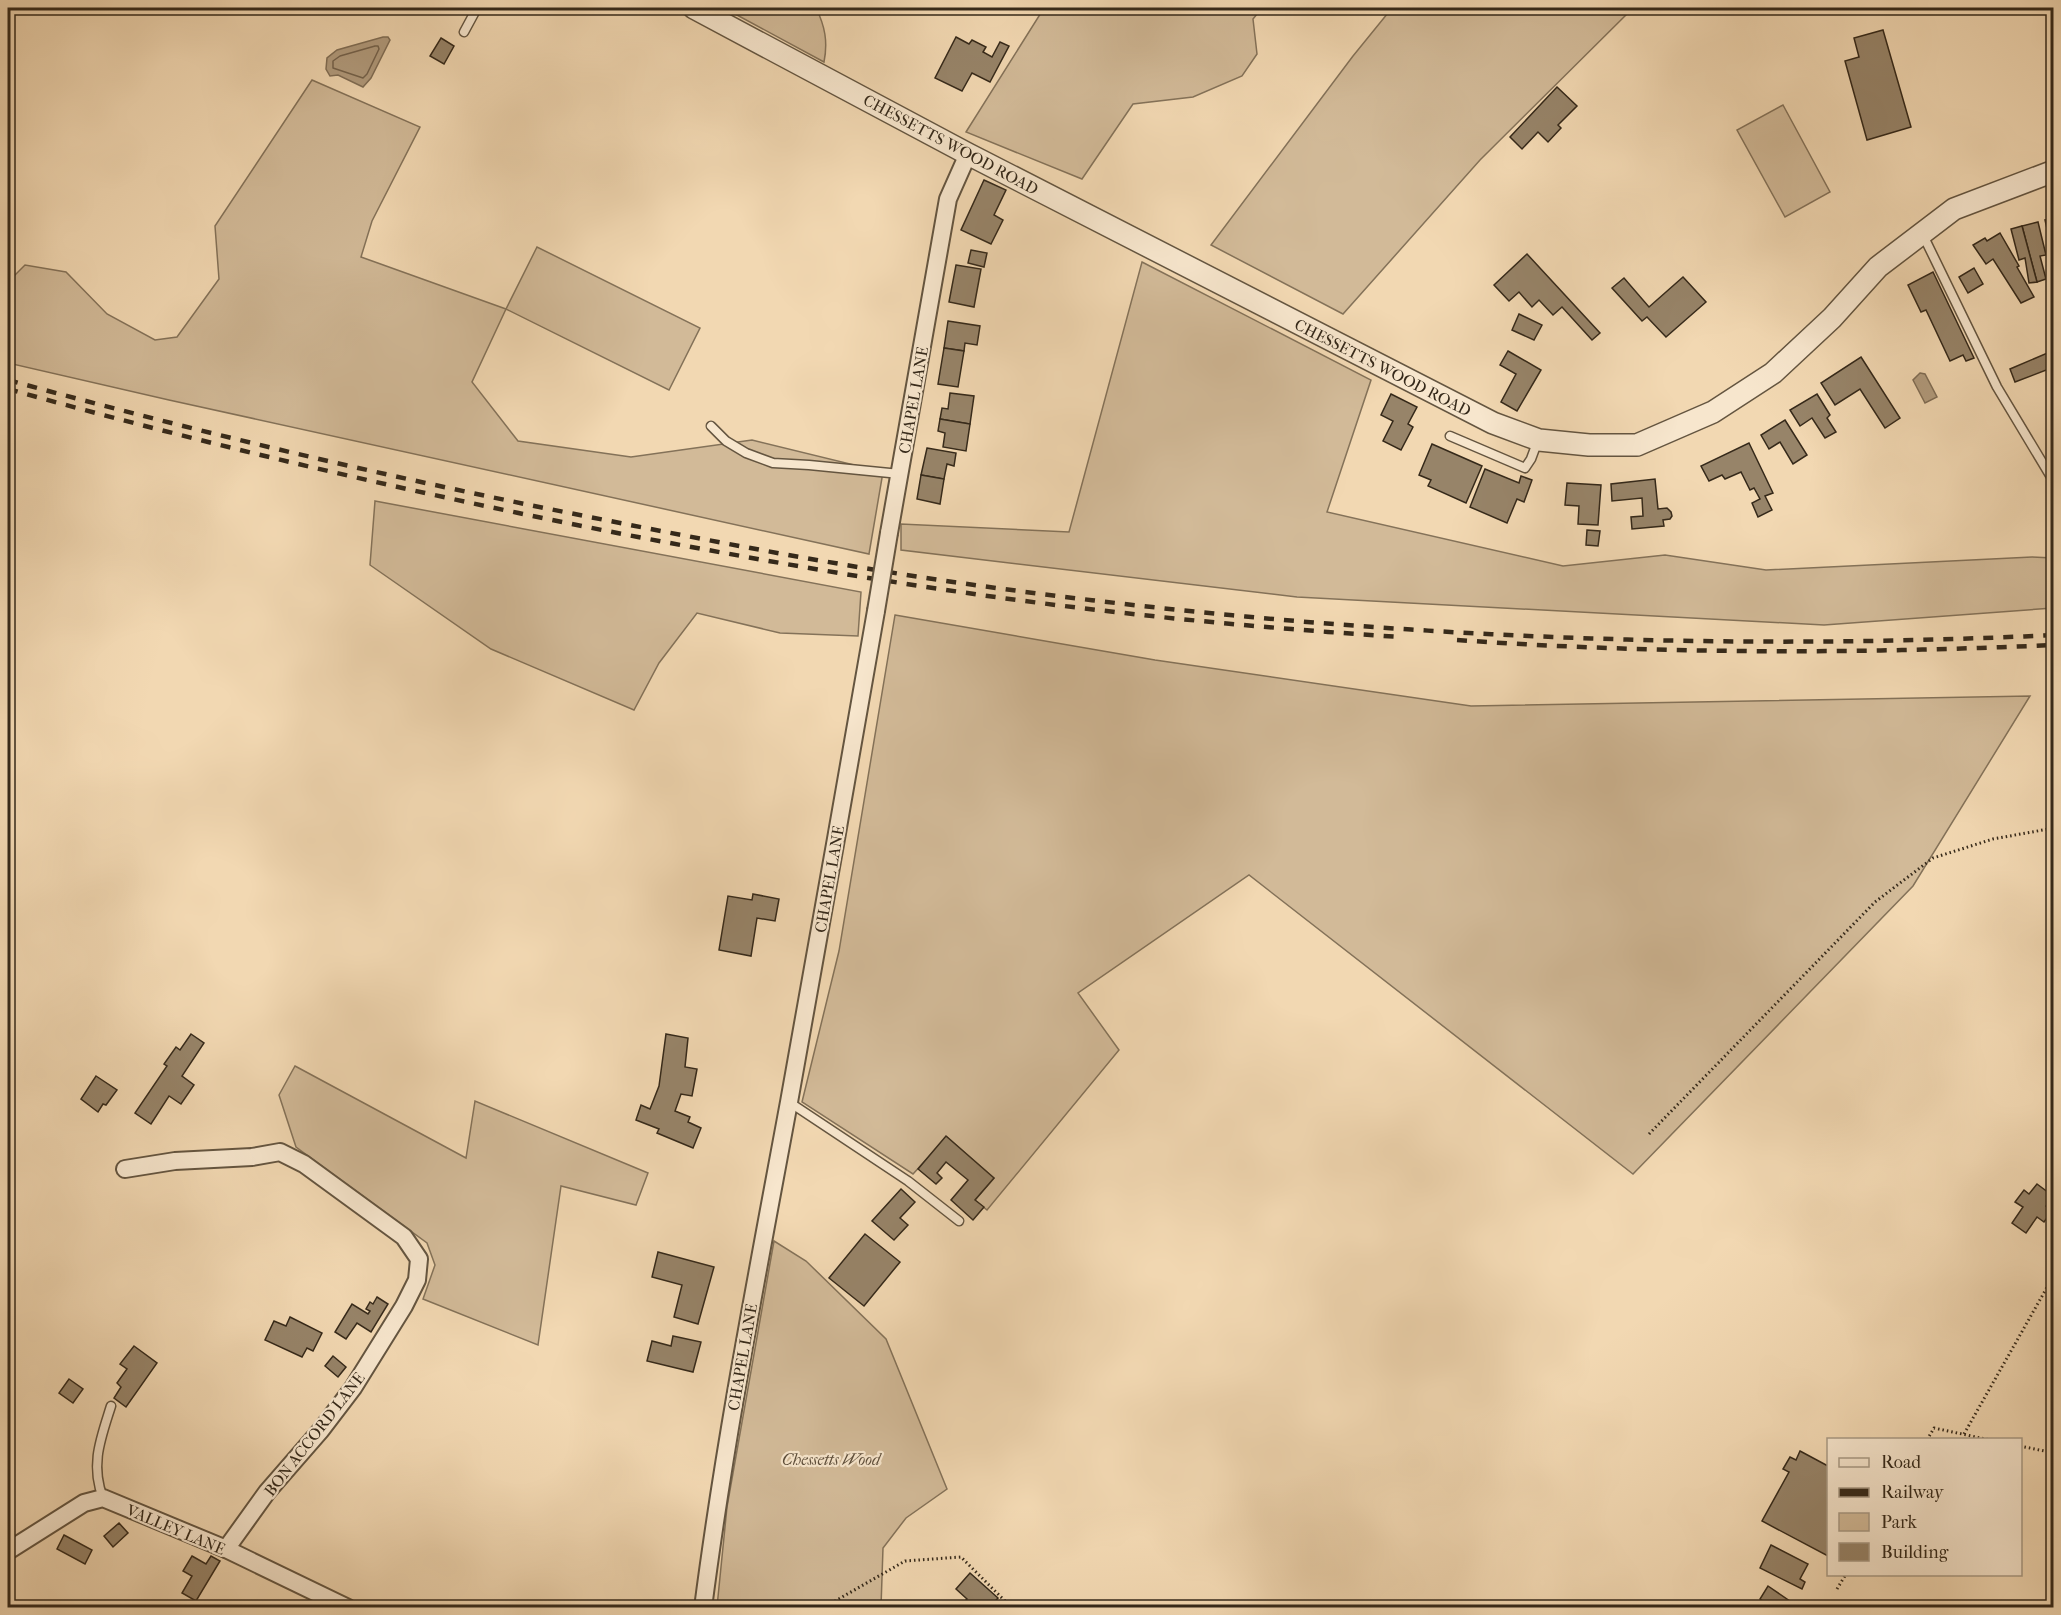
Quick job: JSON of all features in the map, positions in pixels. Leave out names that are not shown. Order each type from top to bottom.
[{"type":"street","name":"CHESSETTS WOOD ROAD","points":[[694,8],[968,154],[1492,423],[1539,440],[1589,446],[1637,445],[1713,412],[1773,373],[1832,318],[1878,267],[1954,209],[2054,171]]},
{"type":"street","name":"CHAPEL LANE","points":[[703,1608],[746,1335],[948,199],[968,154]]},
{"type":"street","name":"BON ACCORD LANE","points":[[125,1169],[175,1161],[252,1157],[280,1152],[303,1164],[404,1237],[419,1259],[417,1280],[404,1306],[353,1388],[321,1430],[267,1492],[226,1549]]},
{"type":"street","name":"VALLEY LANE","points":[[103,1498],[226,1549],[348,1608]]},
{"type":"street","points":[[8,1551],[84,1503],[103,1498]]},
{"type":"lane","points":[[464,32],[477,8]]},
{"type":"lane","points":[[1922,233],[1997,387],[2054,482]]},
{"type":"lane","points":[[711,426],[726,441],[746,453],[773,463],[900,474]]},
{"type":"lane","points":[[1450,436],[1525,468],[1539,440]]},
{"type":"lane","points":[[789,1102],[908,1181],[959,1221]]},
{"type":"lane","points":[[103,1498],[97,1483],[96,1472],[101,1438],[111,1406]]},
{"type":"path","points":[[1649,1134],[1875,902],[1934,858],[1993,839],[2054,828]]},
{"type":"path","points":[[1964,1434],[2054,1275]]},
{"type":"path","points":[[1928,1438],[1934,1428],[1981,1438]]},
{"type":"path","points":[[2022,1446],[2054,1453]]},
{"type":"path","points":[[823,1608],[905,1561],[961,1557],[1012,1608]]},
{"type":"path","points":[[1837,1589],[1845,1576]]},
{"type":"green space","points":[[724,8],[816,8],[825,34],[824,62]]},
{"type":"green space","points":[[1044,8],[1262,8],[1253,19],[1257,54],[1242,76],[1193,97],[1133,104],[1082,179],[966,132]]},
{"type":"green space","points":[[1392,8],[1633,8],[1480,160],[1343,314],[1211,245],[1353,56]]},
{"type":"green space","points":[[312,80],[420,127],[372,221],[361,257],[506,309],[472,382],[518,441],[631,457],[752,440],[883,472],[869,554],[8,363],[8,282],[25,265],[66,272],[107,314],[155,340],[177,337],[219,279],[215,226]]},
{"type":"green space","points":[[1783,105],[1830,192],[1785,217],[1737,130]]},
{"type":"green space","points":[[537,247],[700,328],[669,390],[506,309]]},
{"type":"green space","points":[[1142,262],[1371,380],[1327,512],[1563,566],[1665,555],[1766,570],[2032,557],[2053,558],[2053,608],[1824,625],[1297,597],[901,550],[901,524],[1069,532]]},
{"type":"green space","points":[[375,501],[861,592],[858,636],[780,633],[697,613],[659,663],[634,710],[491,649],[370,565]]},
{"type":"green space","points":[[895,615],[1155,660],[1471,706],[2030,696],[1913,886],[1633,1174],[1249,875],[1078,993],[1119,1050],[987,1210],[975,1200],[994,1178],[947,1137],[913,1174],[802,1102],[839,951]]},
{"type":"green space","points":[[295,1066],[466,1158],[475,1101],[648,1173],[636,1205],[561,1186],[538,1345],[423,1299],[435,1265],[427,1243],[296,1147],[279,1095]]},
{"type":"green space","name":"Chessetts Wood","points":[[774,1241],[806,1261],[886,1339],[947,1489],[906,1518],[883,1548],[881,1607],[717,1607],[727,1507]]},
{"type":"water","points":[[388,37],[390,40],[371,78],[363,87],[338,75],[330,76],[326,69],[327,58],[337,50]]},
{"type":"water","points":[[1920,373],[1925,374],[1937,397],[1925,403],[1913,380]]},
{"type":"building","points":[[1883,30],[1911,127],[1867,140],[1845,61],[1859,57],[1854,38]]},
{"type":"building","points":[[956,37],[969,44],[972,40],[986,47],[983,52],[992,57],[1000,42],[1009,46],[990,82],[972,73],[962,91],[935,78]]},
{"type":"building","points":[[441,38],[454,46],[444,64],[430,56]]},
{"type":"building","points":[[1557,87],[1577,106],[1558,125],[1561,128],[1548,142],[1538,132],[1522,149],[1510,137]]},
{"type":"building","points":[[984,180],[1006,190],[994,215],[1003,220],[991,244],[961,230]]},
{"type":"building","points":[[2054,219],[2054,250],[2052,251],[2045,220]]},
{"type":"building","points":[[2038,222],[2046,255],[2040,256],[2046,279],[2037,282],[2022,226]]},
{"type":"building","points":[[2022,226],[2037,282],[2029,283],[2025,258],[2019,260],[2011,229]]},
{"type":"building","points":[[2000,233],[2034,297],[2021,303],[1993,259],[1986,264],[1973,245],[1985,238],[1987,241]]},
{"type":"building","points":[[971,250],[987,253],[984,267],[968,263]]},
{"type":"building","points":[[1527,254],[1600,333],[1592,340],[1562,307],[1553,315],[1539,300],[1532,307],[1519,292],[1509,301],[1494,285]]},
{"type":"building","points":[[956,265],[981,269],[974,307],[949,302]]},
{"type":"building","points":[[1974,268],[1983,284],[1968,293],[1959,277]]},
{"type":"building","points":[[1933,272],[1974,358],[1966,361],[1963,355],[1950,361],[1926,310],[1921,312],[1908,285]]},
{"type":"building","points":[[1683,277],[1706,302],[1666,337],[1647,317],[1642,321],[1612,288],[1624,278],[1649,307]]},
{"type":"building","points":[[1519,314],[1542,325],[1534,340],[1512,330]]},
{"type":"building","points":[[948,321],[980,326],[977,345],[965,343],[964,351],[944,348]]},
{"type":"building","points":[[944,348],[964,351],[958,387],[938,384]]},
{"type":"building","points":[[1508,351],[1541,370],[1517,411],[1501,402],[1516,374],[1500,365]]},
{"type":"building","points":[[2052,351],[2054,367],[2015,382],[2010,369]]},
{"type":"building","points":[[1861,357],[1900,418],[1885,428],[1860,389],[1835,405],[1821,383]]},
{"type":"building","points":[[950,393],[974,396],[970,424],[940,419],[942,408],[948,409]]},
{"type":"building","points":[[1391,394],[1417,407],[1408,424],[1413,427],[1401,450],[1383,441],[1393,421],[1381,415]]},
{"type":"building","points":[[1817,394],[1830,415],[1827,418],[1836,432],[1825,438],[1812,418],[1800,426],[1790,410]]},
{"type":"building","points":[[940,419],[970,424],[966,451],[943,447],[945,433],[938,431]]},
{"type":"building","points":[[1785,420],[1807,455],[1793,464],[1780,442],[1769,449],[1761,435]]},
{"type":"building","points":[[1749,443],[1773,493],[1765,496],[1772,510],[1758,517],[1752,503],[1760,499],[1754,488],[1750,490],[1741,472],[1725,479],[1722,475],[1709,481],[1701,466]]},
{"type":"building","points":[[1432,444],[1482,466],[1466,503],[1428,486],[1431,480],[1419,475]]},
{"type":"building","points":[[927,448],[956,453],[954,466],[947,464],[944,479],[921,475]]},
{"type":"building","points":[[1485,469],[1519,483],[1521,476],[1532,480],[1524,502],[1517,499],[1507,523],[1470,507]]},
{"type":"building","points":[[921,475],[944,479],[940,504],[917,499]]},
{"type":"building","points":[[1655,479],[1658,509],[1667,508],[1672,516],[1670,519],[1663,520],[1664,526],[1632,529],[1631,517],[1643,516],[1642,498],[1612,501],[1611,484]]},
{"type":"building","points":[[1567,483],[1601,485],[1598,525],[1578,524],[1579,506],[1565,505]]},
{"type":"building","points":[[1587,530],[1600,531],[1598,546],[1586,545]]},
{"type":"building","points":[[753,894],[779,899],[775,921],[757,918],[751,956],[719,950],[728,896],[752,900]]},
{"type":"building","points":[[191,1034],[204,1043],[182,1076],[194,1085],[181,1104],[169,1096],[151,1124],[135,1113],[167,1066],[164,1064],[176,1047],[180,1050]]},
{"type":"building","points":[[666,1034],[688,1038],[685,1067],[697,1069],[692,1096],[681,1094],[675,1111],[690,1117],[688,1122],[701,1128],[693,1148],[657,1133],[659,1129],[636,1120],[641,1105],[650,1109],[659,1086]]},
{"type":"building","points":[[96,1076],[117,1090],[98,1112],[81,1099]]},
{"type":"building","points":[[946,1136],[994,1178],[975,1200],[984,1207],[973,1220],[951,1200],[968,1180],[946,1162],[937,1173],[942,1178],[936,1184],[918,1169]]},
{"type":"building","points":[[2037,1184],[2053,1196],[2046,1206],[2052,1211],[2044,1222],[2037,1217],[2026,1233],[2012,1223],[2023,1207],[2015,1202],[2024,1190],[2029,1194]]},
{"type":"building","points":[[901,1189],[915,1202],[900,1218],[908,1225],[894,1240],[872,1221]]},
{"type":"building","points":[[865,1234],[900,1262],[864,1306],[829,1278]]},
{"type":"building","points":[[658,1252],[714,1267],[698,1324],[674,1317],[682,1285],[652,1277]]},
{"type":"building","points":[[377,1297],[388,1304],[371,1332],[357,1323],[346,1339],[335,1332],[352,1304],[368,1314],[370,1311],[366,1309]]},
{"type":"building","points":[[290,1317],[322,1333],[313,1351],[307,1348],[302,1357],[265,1340],[274,1321],[286,1326]]},
{"type":"building","points":[[673,1336],[701,1342],[693,1372],[647,1361],[652,1341],[671,1346]]},
{"type":"building","points":[[134,1346],[157,1363],[126,1407],[114,1398],[121,1387],[117,1383],[127,1369],[120,1364]]},
{"type":"building","points":[[333,1356],[346,1367],[338,1377],[325,1366]]},
{"type":"building","points":[[69,1379],[83,1389],[73,1403],[59,1393]]},
{"type":"building","points":[[1800,1451],[1827,1465],[1827,1555],[1762,1521],[1789,1472],[1783,1469],[1790,1457],[1796,1460]]},
{"type":"building","points":[[119,1523],[128,1533],[113,1547],[104,1536]]},
{"type":"building","points":[[64,1535],[92,1550],[85,1564],[57,1549]]},
{"type":"building","points":[[1771,1545],[1808,1564],[1800,1579],[1805,1582],[1802,1589],[1760,1568]]},
{"type":"building","points":[[192,1556],[206,1564],[211,1556],[220,1561],[196,1601],[182,1593],[192,1576],[183,1571]]},
{"type":"building","points":[[970,1573],[998,1598],[989,1608],[962,1608],[961,1605],[967,1599],[956,1589]]},
{"type":"building","points":[[1768,1586],[1800,1608],[1773,1608],[1760,1599]]},
{"type":"railway","points":[[8,380],[305,456],[530,505],[866,568],[1090,600],[1227,615],[1502,635],[1778,642],[2054,635]]},
{"type":"railway","points":[[8,389],[242,451],[400,487],[638,537],[751,558],[1054,605],[1285,629],[1400,637]]},
{"type":"railway","points":[[1457,640],[1606,648],[1755,651],[1905,650],[2054,645]]}]
